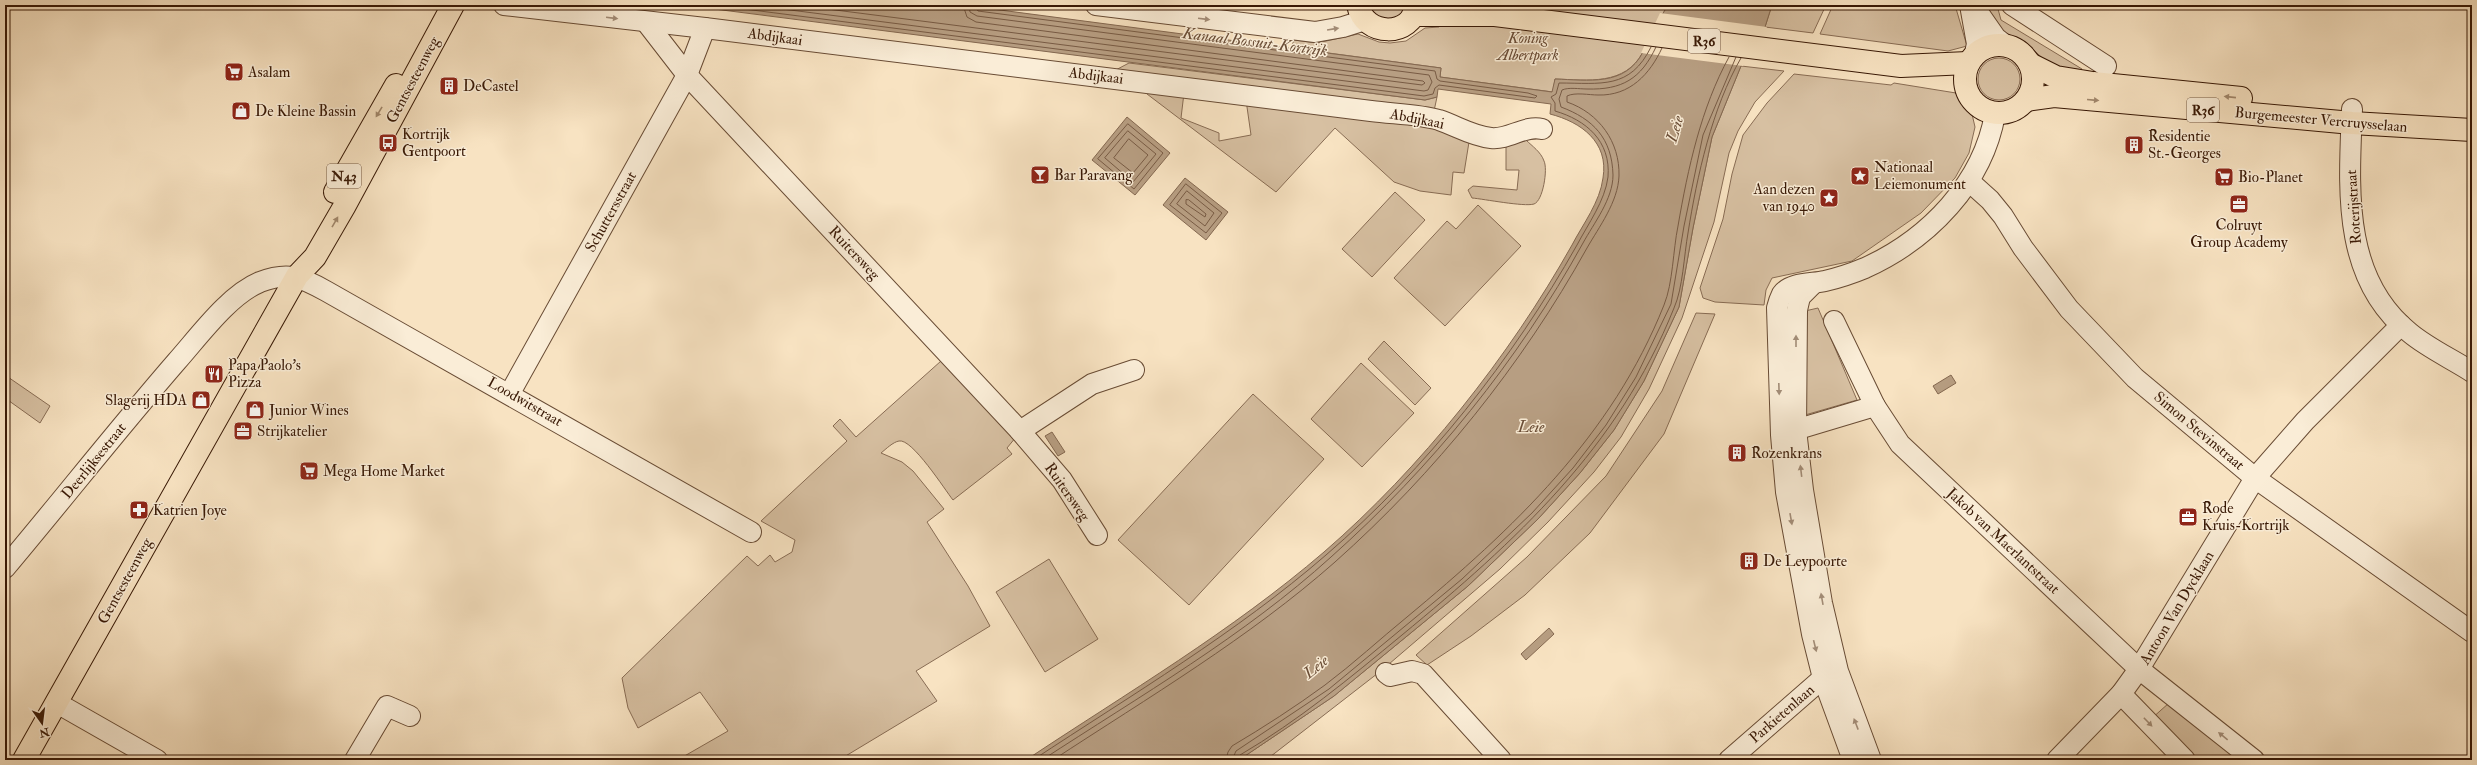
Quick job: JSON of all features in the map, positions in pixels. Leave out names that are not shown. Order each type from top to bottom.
[{"type":"main road","name":"Gentsesteenweg","points":[[297,276],[302,252],[440,5]]},
{"type":"main road","name":"Gentsesteenweg","points":[[24,760],[297,276],[315,257],[337,219],[453,5]]},
{"type":"main road","name":"R36","points":[[1468,5],[1495,14]]},
{"type":"main road","name":"R36","points":[[1362,13],[1377,28],[1391,30],[1404,25],[1415,10],[1495,14],[1901,66],[1972,58],[1989,46],[2005,45],[2015,49],[2030,64]]},
{"type":"main road","points":[[1972,58],[1964,84],[1968,95],[1974,104],[1984,111],[1995,114]]},
{"type":"main road","points":[[2026,100],[2033,83],[2030,64]]},
{"type":"main road","name":"Burgemeester Vercruysselaan","points":[[2030,64],[2056,77],[2093,83],[2472,130]]},
{"type":"main road","name":"R36","points":[[1901,66],[1912,71],[1964,84]]},
{"type":"main road","name":"Burgemeester Vercruysselaan","points":[[2026,100],[2054,96],[2352,116],[2472,116]]},
{"type":"main road","name":"R36","points":[[1995,114],[2012,111],[2026,100]]},
{"type":"street","name":"Abdijkaai","points":[[504,5],[705,28],[1424,118],[1438,120],[1479,136],[1493,138],[1503,139],[1536,128],[1542,129]]},
{"type":"street","points":[[1096,5],[1315,32],[1343,27],[1362,13]]},
{"type":"street","points":[[1970,5],[1977,44],[1972,58]]},
{"type":"street","points":[[1973,5],[1996,38],[2005,45]]},
{"type":"street","points":[[2012,5],[2106,66]]},
{"type":"street","points":[[646,22],[687,75]]},
{"type":"street","name":"Schuttersstraat","points":[[510,393],[687,75],[705,28]]},
{"type":"street","name":"Ruitersweg","points":[[687,75],[1020,430],[1062,480],[1097,535]]},
{"type":"street","points":[[1853,760],[1831,675],[1822,603],[1803,490],[1788,432],[1777,308],[1782,294],[1796,285],[1814,283],[1864,268],[1893,254],[1925,230],[1970,182],[1985,154],[1995,114]]},
{"type":"street","name":"Roterijstraat","points":[[2352,116],[2350,199],[2352,228],[2360,264],[2374,294],[2410,334],[2472,372]]},
{"type":"street","name":"Simon Stevinstraat","points":[[1970,182],[1990,200],[2003,216],[2023,248],[2069,309],[2136,378],[2255,478],[2472,632]]},
{"type":"street","name":"Deerlijksestraat","points":[[5,568],[147,395],[212,320],[255,284],[281,276],[297,276]]},
{"type":"street","name":"Loodwitstraat","points":[[297,276],[510,393],[751,532]]},
{"type":"street","points":[[1788,432],[1797,310],[1800,297],[1814,283]]},
{"type":"street","name":"Jakob van Maerlantstraat","points":[[1834,321],[1875,406],[1900,444],[2139,669],[2254,760]]},
{"type":"street","name":"Antoon Van Dycklaan","points":[[2056,760],[2121,694],[2139,669],[2255,478],[2305,421],[2401,325]]},
{"type":"street","points":[[1020,430],[1092,384],[1134,370]]},
{"type":"street","points":[[1788,432],[1875,406]]},
{"type":"street","points":[[1386,673],[1390,676],[1412,671],[1423,674],[1501,760]]},
{"type":"street","points":[[1831,675],[1871,760]]},
{"type":"street","name":"Parkietenlaan","points":[[1729,760],[1831,675]]},
{"type":"street","points":[[2121,694],[2185,760]]},
{"type":"street","points":[[57,703],[156,760]]},
{"type":"street","points":[[354,760],[387,706],[410,716]]},
{"type":"green space","points":[[1367,5],[1408,5],[1401,17],[1381,20]]},
{"type":"green space","name":"Koning Albertpark","points":[[1441,5],[1668,5],[1643,52],[1635,63],[1626,71],[1605,79],[1555,79],[1553,92],[1440,77],[1441,68],[1291,48],[1294,40],[1317,43],[1358,34],[1379,42],[1390,43],[1406,41],[1425,28],[1439,27]]},
{"type":"green space","points":[[1772,5],[1826,5],[1813,33],[1765,27]]},
{"type":"green space","points":[[1833,5],[1955,5],[1967,46],[1948,51],[1820,34]]},
{"type":"green space","points":[[1989,5],[1993,5],[1998,9],[2001,20],[2082,69],[2051,66],[2026,43],[2006,35],[1988,9]]},
{"type":"green space","points":[[1995,58],[2003,58],[2011,61],[2017,67],[2020,79],[2017,91],[2011,97],[2003,100],[1995,100],[1987,97],[1981,91],[1978,83],[1978,75],[1981,67],[1987,61]]},
{"type":"green space","points":[[1129,63],[1425,100],[1437,97],[1434,111],[1110,73]]},
{"type":"green space","points":[[1741,66],[1784,71],[1755,102],[1738,131],[1729,153],[1714,222],[1682,318],[1649,389],[1621,437],[1594,472],[1548,522],[1500,569],[1382,670],[1266,760],[1239,760],[1334,696],[1468,586],[1538,519],[1580,473],[1614,430],[1644,381],[1679,307],[1693,228],[1712,137]]},
{"type":"green space","points":[[1794,74],[1891,85],[1894,83],[1956,93],[1972,114],[1975,127],[1969,153],[1955,178],[1921,213],[1852,261],[1772,278],[1766,290],[1764,305],[1715,302],[1703,298],[1700,288],[1723,219],[1732,174],[1743,135],[1767,103]]},
{"type":"green space","points":[[1145,89],[1184,93],[1181,118],[1219,133],[1219,141],[1251,135],[1246,100],[1440,125],[1469,142],[1464,173],[1453,172],[1451,195],[1420,191],[1394,182],[1335,128],[1276,192],[1147,94]]},
{"type":"green space","points":[[1526,140],[1541,155],[1545,165],[1544,184],[1537,202],[1529,205],[1472,198],[1468,190],[1473,186],[1517,190],[1519,170],[1506,170],[1506,142]]},
{"type":"green space","points":[[1395,192],[1425,220],[1372,277],[1342,249]]},
{"type":"green space","points":[[1478,205],[1521,246],[1445,326],[1394,278],[1447,221],[1456,229]]},
{"type":"green space","points":[[1818,308],[1857,400],[1805,415],[1805,311]]},
{"type":"green space","points":[[1696,313],[1715,314],[1664,434],[1590,533],[1525,595],[1471,636],[1427,665],[1416,655],[1527,557],[1606,476],[1662,391]]},
{"type":"green space","points":[[1384,341],[1431,388],[1415,405],[1368,359]]},
{"type":"green space","points":[[941,361],[1016,437],[1007,448],[1012,454],[953,500],[920,456],[905,442],[899,441],[881,453],[902,462],[913,471],[944,509],[927,522],[968,586],[990,626],[916,671],[937,701],[839,760],[685,760],[681,758],[728,731],[700,692],[638,728],[628,708],[622,678],[747,556],[758,566],[770,555],[775,562],[792,552],[795,540],[761,521],[847,441],[833,426],[840,419],[856,437]]},
{"type":"green space","points":[[1361,363],[1414,413],[1362,467],[1311,419]]},
{"type":"green space","points":[[5,375],[50,406],[40,423],[5,398]]},
{"type":"green space","points":[[1253,394],[1324,459],[1189,605],[1118,540]]},
{"type":"green space","points":[[1049,559],[1098,639],[1045,672],[996,592]]},
{"type":"green space","points":[[2169,703],[2241,760],[2190,760],[2151,719]]},
{"type":"water","name":"Leie","points":[[683,5],[962,5],[1441,68],[1440,77],[1552,92],[1555,79],[1605,79],[1626,71],[1635,63],[1643,52],[1668,5],[1772,5],[1765,27],[1741,66],[1712,137],[1693,228],[1679,307],[1644,381],[1614,430],[1580,473],[1538,519],[1468,586],[1334,696],[1239,760],[1026,760],[1216,635],[1253,608],[1324,552],[1395,484],[1461,409],[1520,328],[1547,287],[1595,204],[1603,178],[1604,165],[1602,154],[1597,144],[1582,128],[1572,122],[1550,114],[1551,104],[1438,89],[1437,97],[1425,100]]},
{"type":"water","points":[[1127,117],[1170,153],[1135,195],[1092,160]]},
{"type":"water","points":[[1185,178],[1228,212],[1206,240],[1163,205]]},
{"type":"water","points":[[1951,375],[1956,383],[1938,394],[1933,386]]},
{"type":"water","points":[[1052,432],[1065,452],[1058,456],[1045,436]]},
{"type":"water","points":[[1549,628],[1554,634],[1526,660],[1521,654]]},
{"type":"pier","points":[[1660,13],[1767,27],[1743,66],[1641,53]]},
{"type":"place","name":"Asalam","points":[[234,72]]},
{"type":"place","name":"DeCastel","points":[[449,86]]},
{"type":"place","name":"De Kleine Bassin","points":[[241,111]]},
{"type":"place","name":"Kortrijk Gentpoort","points":[[388,143]]},
{"type":"place","name":"Residentie St.-Georges","points":[[2134,145]]},
{"type":"place","name":"Bar Paravang","points":[[1040,175]]},
{"type":"place","name":"Nationaal Leiemonument","points":[[1860,176]]},
{"type":"place","name":"Bio-Planet","points":[[2224,177]]},
{"type":"place","name":"Aan dezen van 1940","points":[[1829,198]]},
{"type":"place","name":"Colruyt Group Academy","points":[[2239,204]]},
{"type":"place","name":"Papa Paolo's Pizza","points":[[214,374]]},
{"type":"place","name":"Slagerij HDA","points":[[201,400]]},
{"type":"place","name":"Junior Wines","points":[[255,410]]},
{"type":"place","name":"Strijkatelier","points":[[243,431]]},
{"type":"place","name":"Rozenkrans","points":[[1737,453]]},
{"type":"place","name":"Mega Home Market","points":[[309,471]]},
{"type":"place","name":"Katrien Joye","points":[[139,510]]},
{"type":"place","name":"Rode Kruis-Kortrijk","points":[[2188,517]]},
{"type":"place","name":"De Leypoorte","points":[[1749,561]]},
{"type":"water label","name":"Kanaal Bossuit-Kortrijk","points":[[1255,42]]}]
